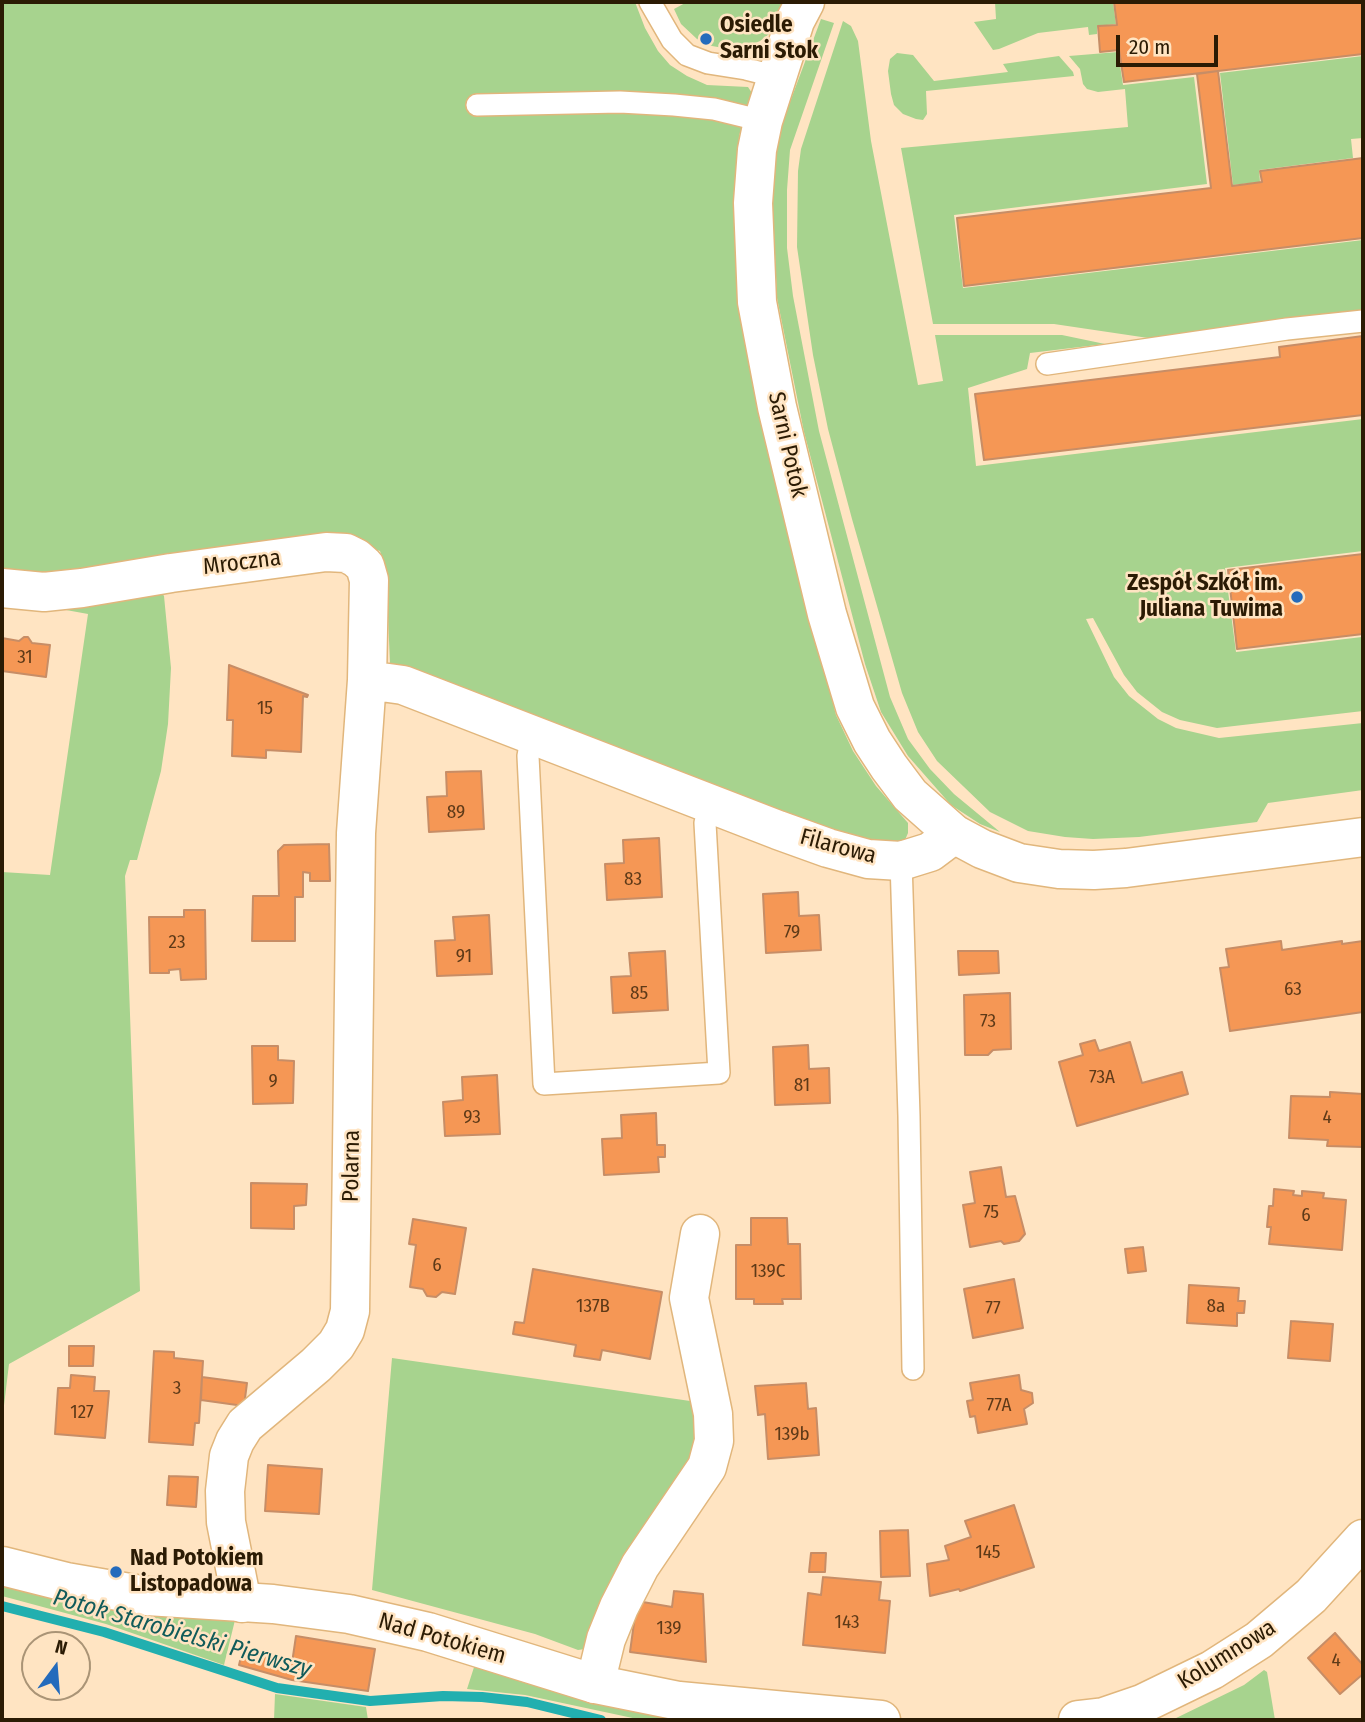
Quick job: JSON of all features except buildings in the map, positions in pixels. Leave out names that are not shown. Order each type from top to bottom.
[{"type":"street","name":"Sarni Potok","points":[[798,8],[763,121],[757,150],[753,203],[757,302],[777,407],[827,614],[855,707],[888,767],[910,795],[954,834]]},
{"type":"street","name":"Mroczna","points":[[2,588],[44,592],[326,552],[346,553],[365,566],[369,580],[366,680]]},
{"type":"street","name":"Filarowa","points":[[366,680],[403,685],[828,848],[868,859],[901,861],[930,852],[954,834]]},
{"type":"street","name":"Polarna","points":[[242,1603],[226,1522],[225,1491],[229,1456],[245,1425],[336,1345],[345,1330],[350,1311],[356,833],[366,680]]},
{"type":"street","points":[[954,834],[982,849],[1020,863],[1059,869],[1094,870],[1171,863],[1363,837]]},
{"type":"street","points":[[594,1684],[606,1639],[619,1607],[640,1566],[695,1488],[707,1467],[714,1441],[713,1414],[689,1298],[700,1234]]},
{"type":"street","name":"Kolumnowa","points":[[1095,1719],[1142,1704],[1175,1689],[1212,1670],[1259,1640],[1311,1595],[1363,1539]]},
{"type":"street","name":"Nad Potokiem","points":[[2,1566],[108,1590],[169,1598],[309,1608],[390,1622],[594,1684],[679,1702],[880,1720]]},
{"type":"lane","points":[[650,2],[672,40],[687,55],[708,63],[778,77]]},
{"type":"lane","points":[[477,105],[620,102],[674,105],[715,109],[763,121]]},
{"type":"lane","points":[[1047,364],[1363,321]]},
{"type":"lane","points":[[532,734],[528,756],[544,1084],[719,1073],[705,823],[710,802]]},
{"type":"lane","points":[[901,861],[913,1369]]},
{"type":"green space","points":[[2,2],[635,2],[645,28],[658,51],[670,65],[707,85],[748,87],[752,93],[739,136],[735,207],[759,409],[836,715],[853,751],[876,786],[908,823],[905,840],[899,844],[853,839],[407,675],[390,663],[386,571],[380,551],[356,543],[57,573],[2,571]]},
{"type":"green space","points":[[687,2],[782,3],[773,31],[746,47],[729,49],[712,46],[697,39],[681,24],[674,9]]},
{"type":"green space","points":[[995,2],[1113,2],[1116,24],[1097,26],[1097,34],[1089,35],[1088,27],[1038,33],[993,50],[974,22],[996,19]]},
{"type":"green space","points":[[821,19],[834,23],[790,150],[787,190],[787,248],[793,296],[819,431],[890,697],[908,739],[930,769],[954,794],[1000,832],[980,824],[951,805],[908,756],[881,712],[865,664],[804,432],[777,298],[772,189],[777,145],[784,118]]},
{"type":"green space","points":[[843,21],[851,26],[858,41],[871,141],[918,385],[943,381],[935,335],[1062,335],[1105,344],[1030,353],[1027,369],[968,388],[976,466],[1363,419],[1363,551],[1225,568],[1236,652],[1362,637],[1363,711],[1217,728],[1180,720],[1162,712],[1137,692],[1124,675],[1093,618],[1086,619],[1114,677],[1129,696],[1158,719],[1176,728],[1219,738],[1363,723],[1363,790],[1268,803],[1257,822],[1139,837],[1093,839],[1028,831],[990,812],[937,761],[918,732],[902,693],[852,519],[828,429],[813,355],[797,247],[798,171],[801,149]]},
{"type":"green space","points":[[1118,52],[1123,85],[1194,77],[1207,184],[954,215],[963,288],[1363,240],[1363,311],[1155,339],[1054,324],[933,324],[901,148],[1128,127],[1125,89],[1098,92],[1087,89],[1083,84],[1080,69],[1069,56]]},
{"type":"green space","points":[[897,53],[913,55],[934,81],[1008,72],[1003,64],[1059,56],[1074,76],[926,91],[927,114],[923,120],[903,114],[894,105],[888,71],[890,59]]},
{"type":"green space","points":[[1363,56],[1363,138],[1351,139],[1353,158],[1259,170],[1260,182],[1233,185],[1220,73]]},
{"type":"green space","points":[[156,584],[164,596],[171,668],[168,724],[161,771],[137,860],[130,860],[125,876],[140,1291],[9,1364],[2,1422],[2,872],[50,875],[88,614],[44,606]]},
{"type":"green space","points":[[392,1358],[704,1403],[708,1440],[585,1649],[578,1650],[535,1634],[372,1590]]},
{"type":"green space","points":[[2,1582],[236,1616],[224,1665],[106,1624],[2,1596]]},
{"type":"green space","points":[[476,1661],[705,1720],[642,1720],[525,1695],[467,1689]]},
{"type":"green space","points":[[1264,1670],[1267,1672],[1275,1720],[1172,1720],[1244,1685]]},
{"type":"green space","points":[[275,1694],[366,1707],[368,1720],[274,1720]]},
{"type":"waterway","name":"Potok Starobielski Pierwszy","points":[[2,1606],[104,1632],[277,1688],[370,1701],[443,1696],[482,1697],[527,1702],[601,1720]]},
{"type":"place","name":"Osiedle Sarni Stok","points":[[706,39]]},
{"type":"place","name":"Zespół Szkół im. Juliana Tuwima","points":[[1297,597]]},
{"type":"place","name":"Nad Potokiem Listopadowa","points":[[116,1572]]}]
